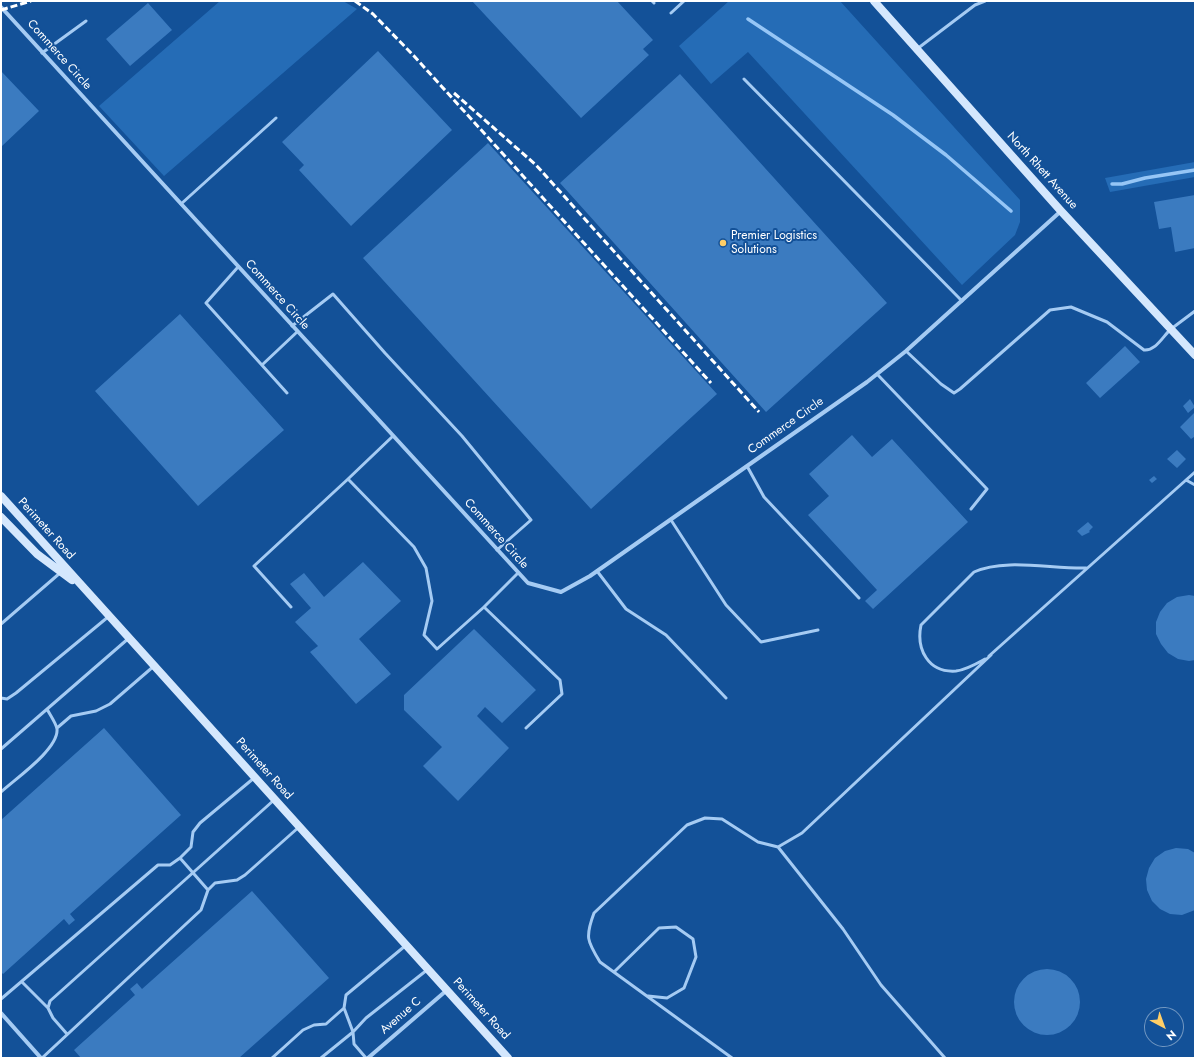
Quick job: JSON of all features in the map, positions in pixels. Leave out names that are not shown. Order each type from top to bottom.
[{"type":"street","name":"North Rhett Avenue","points":[[874,1],[1061,211],[1195,355]]},
{"type":"street","name":"Commerce Circle","points":[[1,7],[528,584],[561,592],[597,572],[877,374],[906,351],[1061,211]]},
{"type":"street","name":"Perimeter Road","points":[[1,496],[63,570],[88,593],[109,616],[508,1058]]},
{"type":"street","points":[[1,518],[37,554],[63,570]]},
{"type":"street","name":"Avenue C","points":[[367,1058],[447,990]]},
{"type":"street","points":[[1,1013],[41,1058]]},
{"type":"lane","points":[[671,13],[684,1]]},
{"type":"lane","points":[[917,49],[976,5],[985,1]]},
{"type":"lane","points":[[42,53],[86,21]]},
{"type":"lane","points":[[744,79],[962,301]]},
{"type":"lane","points":[[181,204],[276,118]]},
{"type":"lane","points":[[238,267],[206,303],[287,393]]},
{"type":"lane","points":[[292,326],[333,294],[384,353],[462,436],[531,520],[497,550]]},
{"type":"lane","points":[[906,351],[941,384],[954,392],[960,389],[1050,310],[1071,307],[1107,322],[1144,350],[1148,350],[1155,346],[1171,329],[1195,311]]},
{"type":"lane","points":[[262,365],[298,332]]},
{"type":"lane","points":[[877,374],[987,489],[971,509]]},
{"type":"lane","points":[[290,607],[254,566],[393,436]]},
{"type":"lane","points":[[747,466],[764,496],[859,598]]},
{"type":"lane","points":[[778,847],[802,833],[991,655],[1086,568],[1195,472]]},
{"type":"lane","points":[[348,479],[414,548],[426,568],[432,601],[424,635],[437,649],[484,607],[518,573]]},
{"type":"lane","points":[[1186,480],[1195,485]]},
{"type":"lane","points":[[671,520],[726,605],[762,642],[818,630]]},
{"type":"lane","points":[[991,655],[974,666],[956,671],[942,670],[929,661],[921,650],[919,636],[921,625],[974,572],[983,568],[1001,565],[1062,569],[1086,568]]},
{"type":"lane","points":[[1,624],[63,570]]},
{"type":"lane","points":[[597,572],[626,609],[666,635],[726,698]]},
{"type":"lane","points":[[484,607],[560,680],[562,694],[526,728]]},
{"type":"lane","points":[[1,698],[8,699],[16,693],[109,616]]},
{"type":"lane","points":[[1,750],[129,638]]},
{"type":"lane","points":[[1,792],[49,749],[55,739],[57,728],[71,716],[96,711],[110,704],[154,666]]},
{"type":"lane","points":[[47,710],[57,728]]},
{"type":"lane","points":[[1,998],[22,982],[158,865],[170,865],[180,858],[191,847],[193,832],[200,823],[255,777]]},
{"type":"lane","points":[[48,1008],[50,1001],[275,799]]},
{"type":"lane","points":[[732,1058],[600,962],[589,945],[588,929],[594,913],[687,825],[705,818],[722,819],[758,842],[778,847],[843,929],[881,985],[945,1058]]},
{"type":"lane","points":[[41,1058],[201,910],[208,890],[214,883],[237,880],[245,875],[300,827]]},
{"type":"lane","points":[[180,858],[195,872],[208,890]]},
{"type":"lane","points":[[614,972],[659,928],[676,928],[693,939],[696,958],[684,988],[667,998],[647,996]]},
{"type":"lane","points":[[367,1058],[354,1044],[353,1032],[344,1008],[346,995],[406,944]]},
{"type":"lane","points":[[321,1058],[353,1032],[366,1018],[428,968]]},
{"type":"lane","points":[[22,982],[48,1008],[53,1018],[67,1034]]},
{"type":"lane","points":[[272,1058],[303,1030],[314,1025],[326,1024],[344,1008]]},
{"type":"shaded area","points":[[220,1],[343,1],[357,9],[164,176],[99,106]]},
{"type":"shaded area","points":[[729,1],[840,1],[1020,200],[1020,222],[1015,235],[962,285],[748,52],[711,84],[679,46]]},
{"type":"shaded area","points":[[1195,162],[1195,177],[1110,192],[1105,178]]},
{"type":"building","points":[[472,1],[617,1],[653,40],[643,49],[649,55],[581,118]]},
{"type":"building","points":[[148,3],[172,30],[130,66],[106,39]]},
{"type":"building","points":[[378,51],[452,130],[351,226],[299,170],[304,165],[282,142]]},
{"type":"building","points":[[1,71],[39,111],[1,147]]},
{"type":"building","name":"Premier Logistics Solutions","points":[[680,74],[887,303],[766,412],[560,183]]},
{"type":"building","points":[[488,143],[717,394],[591,509],[363,258]]},
{"type":"building","points":[[1195,195],[1195,248],[1175,252],[1171,227],[1159,229],[1154,202]]},
{"type":"building","points":[[180,314],[284,430],[198,506],[95,391]]},
{"type":"building","points":[[1125,346],[1140,362],[1100,398],[1086,383]]},
{"type":"building","points":[[1190,399],[1195,407],[1188,413],[1183,406]]},
{"type":"building","points":[[1195,412],[1195,438],[1194,437],[1191,439],[1180,427]]},
{"type":"building","points":[[852,435],[872,457],[892,439],[968,522],[873,609],[865,601],[877,590],[808,515],[829,496],[809,474]]},
{"type":"building","points":[[1177,450],[1186,459],[1177,468],[1167,459]]},
{"type":"building","points":[[1154,476],[1157,479],[1152,483],[1149,480]]},
{"type":"building","points":[[1088,522],[1093,527],[1089,531],[1090,532],[1082,536],[1077,531]]},
{"type":"building","points":[[363,562],[401,601],[359,639],[391,674],[356,704],[310,652],[318,646],[295,622],[311,608],[290,584],[304,573],[324,597]]},
{"type":"building","points":[[1189,595],[1195,596],[1195,660],[1189,661],[1178,659],[1168,653],[1156,634],[1156,622],[1160,612],[1167,603],[1177,597]]},
{"type":"building","points":[[474,629],[536,690],[502,723],[485,707],[477,716],[509,748],[458,801],[423,766],[442,747],[404,710],[404,695]]},
{"type":"building","points":[[104,728],[181,815],[70,914],[75,920],[69,925],[64,919],[3,974],[1,972],[1,820]]},
{"type":"building","points":[[1176,848],[1188,849],[1195,853],[1195,910],[1182,915],[1170,914],[1160,909],[1152,901],[1147,890],[1146,879],[1149,868],[1155,858],[1165,851]]},
{"type":"building","points":[[252,891],[329,978],[239,1058],[81,1058],[74,1050],[135,995],[130,989],[137,983],[142,989]]},
{"type":"building","points":[[1040,969],[1054,969],[1066,974],[1075,983],[1080,995],[1078,1015],[1071,1026],[1054,1035],[1040,1035],[1028,1030],[1019,1021],[1014,1009],[1014,995],[1019,983],[1028,974]]},
{"type":"waterway","points":[[748,19],[893,115],[946,155],[1011,211]]},
{"type":"waterway","points":[[1112,184],[1122,184],[1145,178],[1195,170]]},
{"type":"railway","points":[[1,10],[31,1]]},
{"type":"railway","points":[[355,1],[373,14],[414,56],[711,383]]},
{"type":"railway","points":[[454,93],[536,165],[759,412]]},
{"type":"place","name":"Premier Logistics Solutions","points":[[723,243]]}]
